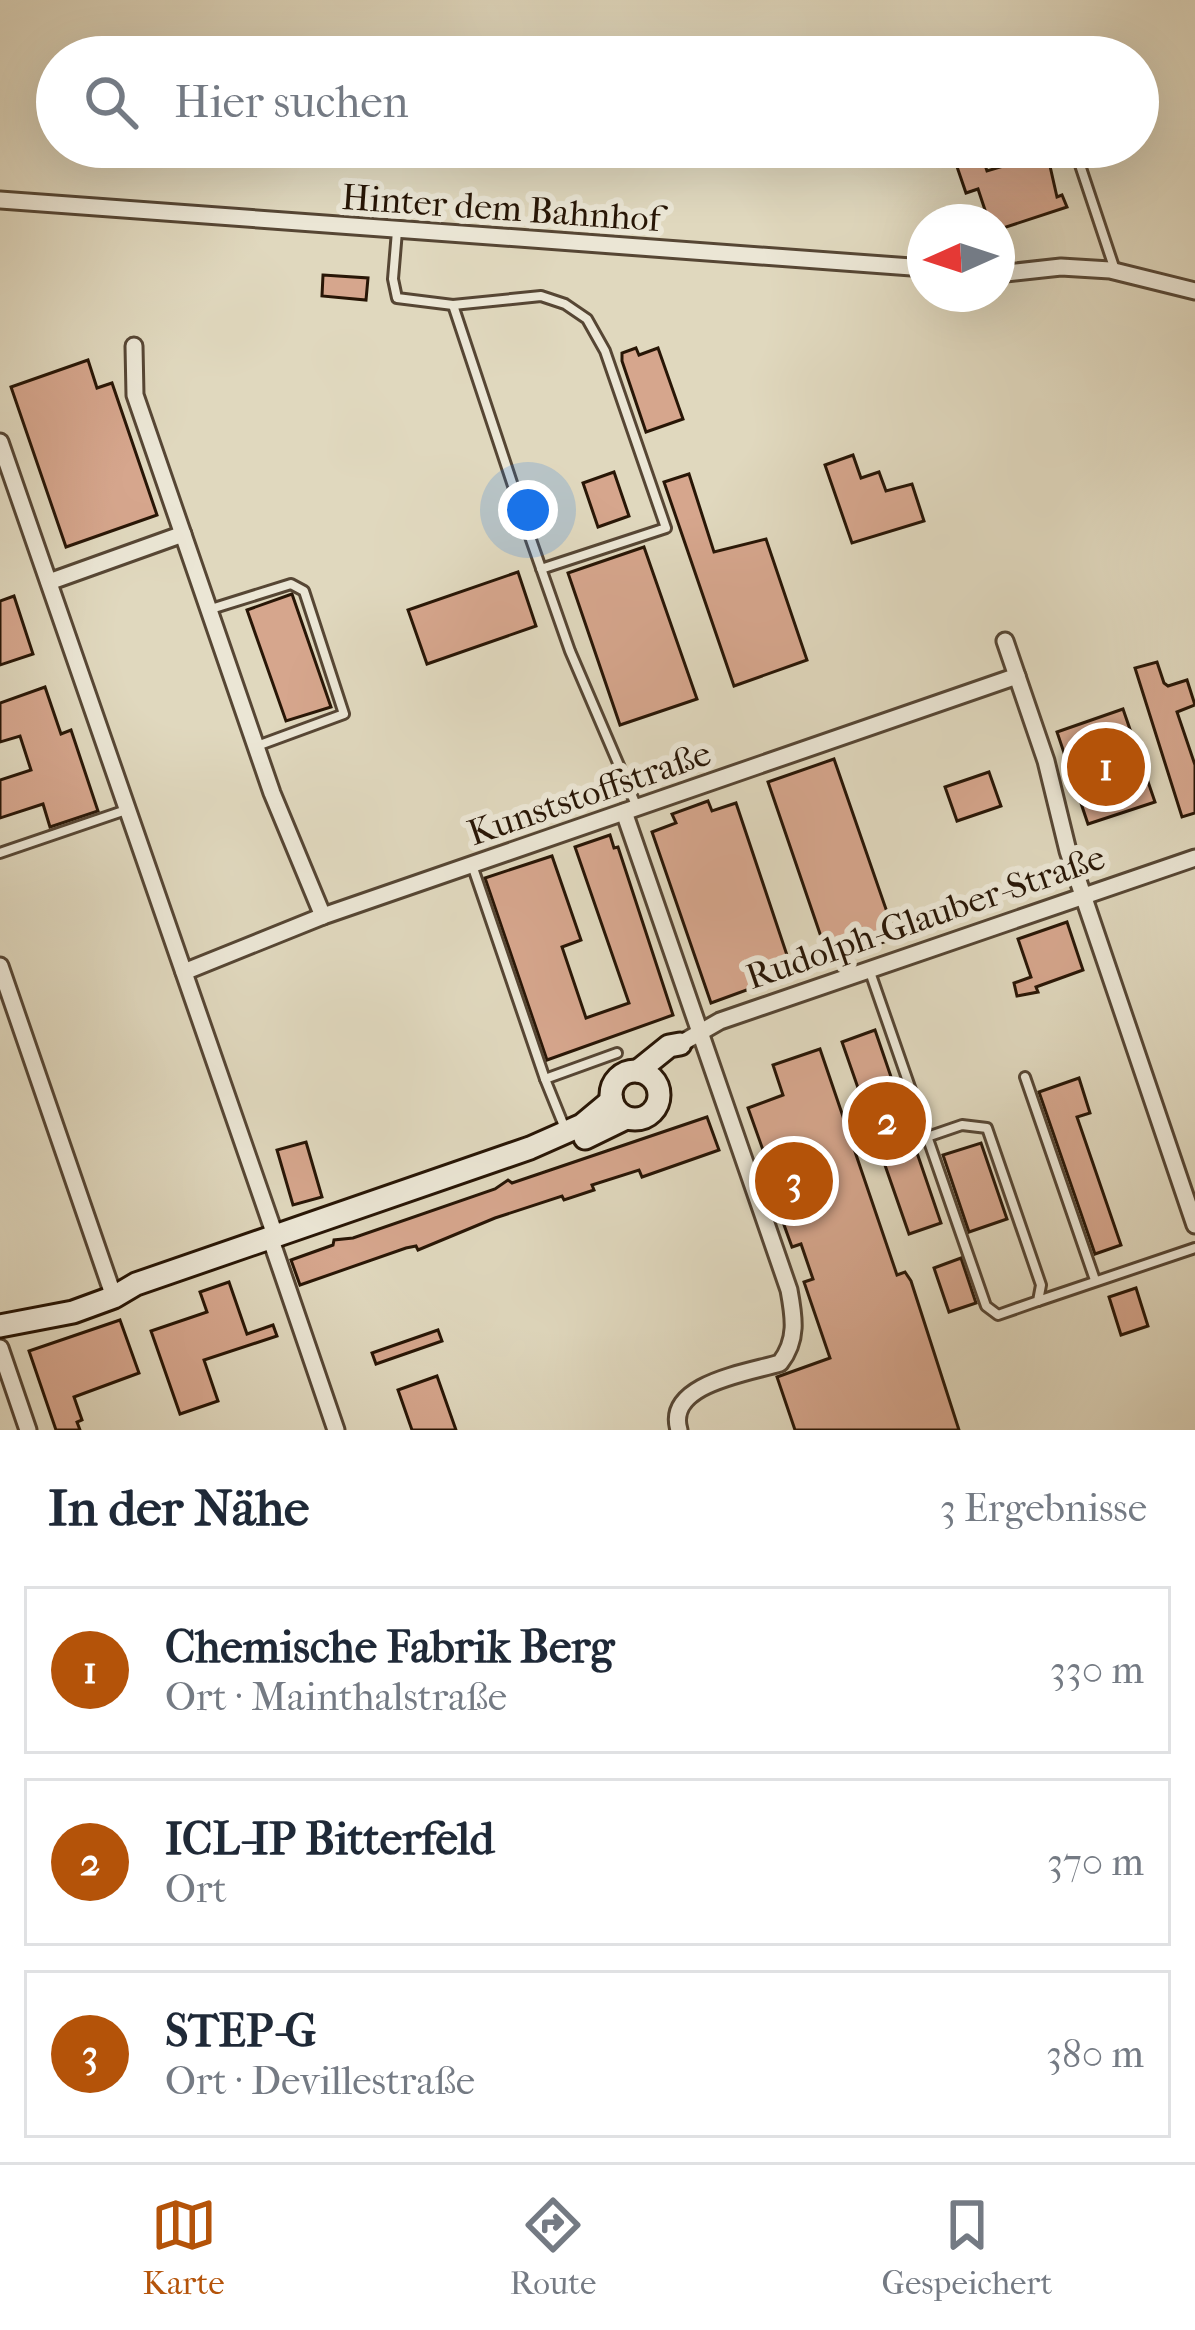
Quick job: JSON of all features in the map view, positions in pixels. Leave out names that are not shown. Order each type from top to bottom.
[{"type":"street","name":"Hinter dem Bahnhof","points":[[0,200],[907,267]]},
{"type":"street","points":[[1015,272],[1061,268],[1115,271],[1195,291]]},
{"type":"street","points":[[134,346],[135,395],[256,747],[322,916]]},
{"type":"street","points":[[0,442],[184,972],[335,1430]]},
{"type":"street","points":[[49,583],[183,534]]},
{"type":"street","points":[[1005,641],[1084,896],[1195,1225]]},
{"type":"street","name":"Kunststoffstraße","points":[[184,972],[322,916],[1017,676]]},
{"type":"street","points":[[630,810],[789,1290],[795,1324],[789,1351],[780,1363],[686,1396],[676,1417],[679,1430]]},
{"type":"street","name":"Rudolph-Glauber-Straße","points":[[619,1108],[618,1079],[647,1078],[700,1031],[1195,858]]},
{"type":"street","points":[[0,966],[114,1297]]},
{"type":"street","name":"Rudolph-Glauber-Straße","points":[[0,1326],[73,1312],[114,1297],[140,1296],[273,1241],[567,1133],[597,1114],[619,1108],[643,1118],[653,1112],[659,1095],[647,1078]]},
{"type":"street","name":"Rudolph-Glauber-Straße","points":[[273,1241],[550,1154],[619,1108]]},
{"type":"street","points":[[0,1348],[28,1430]]},
{"type":"lane","points":[[1081,168],[1115,271]]},
{"type":"lane","points":[[397,230],[393,279],[397,298],[453,304],[541,296],[565,304],[587,320],[605,351],[666,528],[541,569]]},
{"type":"lane","points":[[453,304],[541,569],[630,810]]},
{"type":"lane","points":[[209,610],[291,584],[304,591],[344,714],[256,747]]},
{"type":"lane","points":[[0,853],[128,810]]},
{"type":"lane","points":[[472,864],[567,1133]]},
{"type":"lane","points":[[869,970],[986,1306],[998,1315],[1195,1248]]},
{"type":"lane","points":[[545,1079],[617,1053]]},
{"type":"lane","points":[[1025,1077],[1096,1280]]},
{"type":"lane","points":[[927,1137],[962,1125],[986,1127],[1041,1285],[1038,1301]]},
{"type":"building","points":[[957,168],[1050,168],[1057,197],[1062,195],[1067,207],[1015,224],[1015,204],[983,204],[978,189],[966,193]]},
{"type":"building","points":[[323,275],[368,278],[366,300],[322,296]]},
{"type":"building","points":[[636,348],[639,355],[658,348],[683,419],[646,432],[622,361],[622,353]]},
{"type":"building","points":[[88,360],[97,388],[112,383],[157,515],[66,547],[11,387]]},
{"type":"building","points":[[853,455],[861,478],[879,472],[886,491],[912,484],[924,521],[852,543],[825,465]]},
{"type":"building","points":[[614,472],[629,516],[598,527],[583,483]]},
{"type":"building","points":[[689,474],[714,552],[766,539],[807,660],[734,686],[664,482]]},
{"type":"building","points":[[644,547],[697,699],[620,725],[568,573]]},
{"type":"building","points":[[518,572],[536,626],[427,664],[408,610]]},
{"type":"building","points":[[292,594],[331,707],[286,721],[247,610]]},
{"type":"building","points":[[14,596],[33,654],[0,665],[0,601]]},
{"type":"building","points":[[1157,662],[1168,686],[1187,680],[1195,705],[1177,712],[1195,765],[1195,813],[1182,817],[1135,668]]},
{"type":"building","points":[[45,687],[61,734],[71,730],[98,811],[50,827],[43,804],[0,818],[0,780],[31,770],[20,736],[0,742],[0,703]]},
{"type":"building","points":[[1123,709],[1155,802],[1088,824],[1057,732]]},
{"type":"building","points":[[834,759],[896,938],[829,960],[768,782]]},
{"type":"building","points":[[989,772],[1001,806],[957,821],[945,787]]},
{"type":"building","points":[[708,801],[712,811],[736,803],[793,973],[711,1003],[652,832],[676,823],[672,814]]},
{"type":"building","points":[[610,835],[673,1015],[547,1060],[485,878],[552,856],[581,940],[562,947],[586,1018],[629,1003],[575,847]]},
{"type":"building","points":[[1067,922],[1083,970],[1036,987],[1038,992],[1017,996],[1014,983],[1031,977],[1018,939]]},
{"type":"building","points":[[875,1030],[941,1223],[909,1234],[842,1042]]},
{"type":"building","points":[[820,1049],[897,1275],[905,1272],[911,1281],[959,1430],[795,1430],[777,1377],[830,1358],[804,1282],[813,1279],[801,1244],[792,1247],[779,1211],[784,1209],[748,1108],[783,1095],[773,1065]]},
{"type":"building","points":[[1079,1078],[1090,1113],[1077,1117],[1121,1245],[1095,1254],[1039,1092]]},
{"type":"building","points":[[707,1117],[719,1150],[642,1177],[639,1170],[592,1185],[594,1190],[564,1200],[562,1196],[418,1250],[416,1246],[406,1248],[300,1285],[291,1260],[333,1245],[334,1240],[353,1238],[495,1189],[508,1180],[512,1183]]},
{"type":"building","points":[[306,1142],[322,1197],[293,1205],[277,1150]]},
{"type":"building","points":[[981,1143],[1007,1219],[969,1232],[943,1155]]},
{"type":"building","points":[[961,1258],[976,1303],[949,1312],[934,1268]]},
{"type":"building","points":[[229,1282],[247,1334],[273,1325],[277,1336],[204,1360],[218,1401],[180,1414],[151,1331],[207,1312],[200,1292]]},
{"type":"building","points":[[1136,1288],[1148,1326],[1121,1335],[1109,1297]]},
{"type":"building","points":[[120,1320],[139,1373],[74,1397],[82,1420],[77,1422],[80,1430],[56,1430],[29,1351]]},
{"type":"building","points":[[438,1330],[442,1341],[376,1364],[372,1353]]},
{"type":"building","points":[[437,1376],[456,1430],[412,1430],[398,1390]]},
{"type":"place","name":"Chemische Fabrik Berg","points":[[1106,767]]},
{"type":"place","name":"ICL-IP Bitterfeld","points":[[887,1121]]},
{"type":"place","name":"STEP-G","points":[[794,1181]]}]
